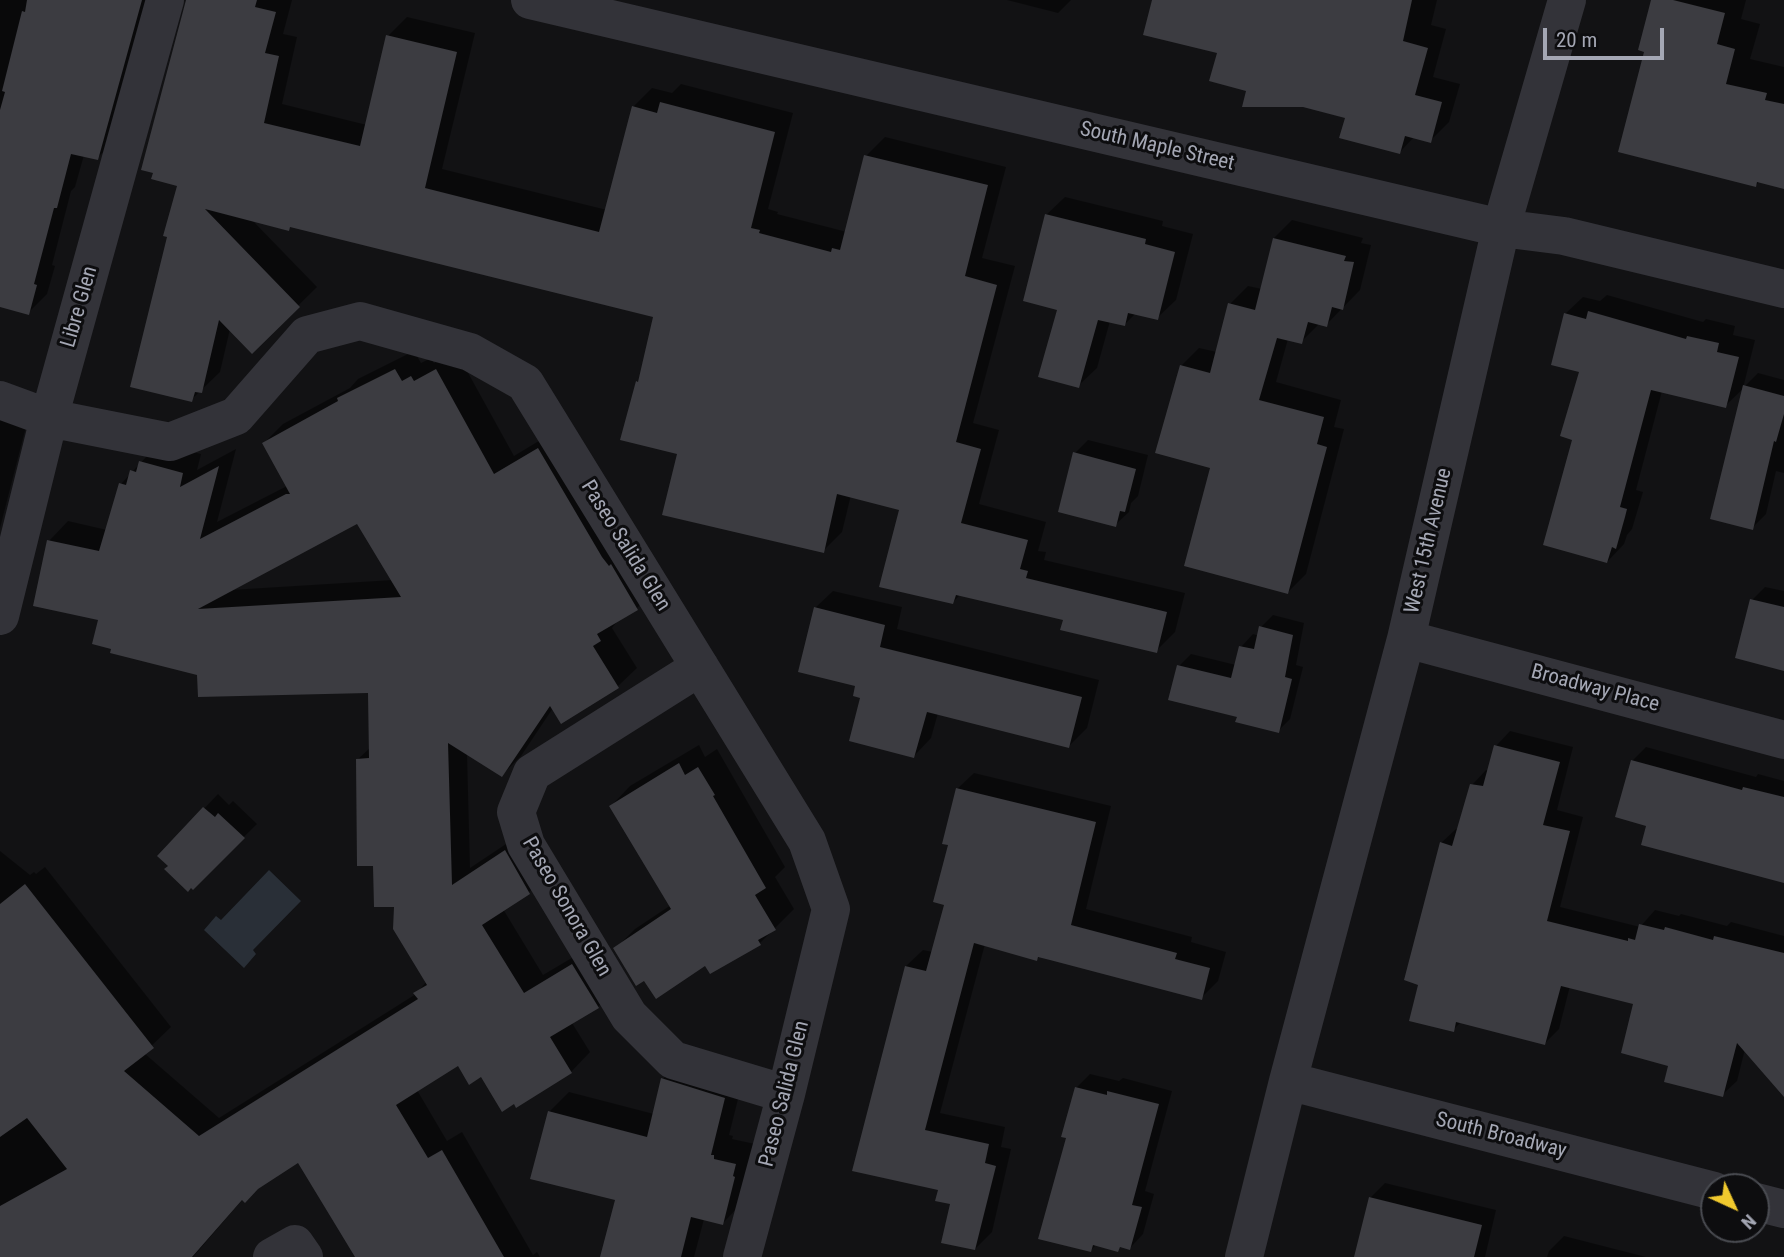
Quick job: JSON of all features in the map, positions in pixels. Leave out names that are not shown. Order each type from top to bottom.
[{"type":"street","name":"Libre Glen","points":[[0,616],[49,418],[165,0]]},
{"type":"street","name":"South Maple Street","points":[[530,0],[1501,228],[1564,236],[1784,289]]},
{"type":"street","name":"West 15th Avenue","points":[[1244,1257],[1406,639],[1501,228],[1567,0]]},
{"type":"street","name":"Paseo Salida Glen","points":[[0,400],[49,418],[170,442],[236,416],[307,335],[360,321],[470,352],[525,383],[807,841],[831,909],[786,1094],[742,1257]]},
{"type":"street","name":"Broadway Place","points":[[1406,639],[1784,740]]},
{"type":"street","name":"Paseo Sonora Glen","points":[[700,667],[532,773],[516,812],[526,845],[629,1016],[673,1060],[786,1094]]},
{"type":"street","name":"South Broadway","points":[[1288,1081],[1700,1187]]},
{"type":"street","points":[[272,1257],[295,1244],[304,1257]]},
{"type":"shaded area","points":[[269,870],[301,901],[253,950],[256,954],[244,968],[204,930],[216,916],[221,920]]},
{"type":"building","points":[[27,0],[142,0],[98,160],[71,154],[34,284],[37,285],[29,315],[0,307],[0,110],[5,92],[2,91]]},
{"type":"building","points":[[186,0],[257,0],[255,7],[276,12],[265,53],[279,56],[264,123],[360,146],[386,35],[457,52],[425,188],[599,232],[632,106],[657,113],[660,102],[775,132],[751,228],[760,230],[759,233],[831,252],[832,248],[840,250],[864,155],[988,185],[965,276],[997,285],[956,442],[981,449],[961,523],[1028,540],[1020,569],[1028,571],[1026,578],[1167,612],[1157,653],[1060,630],[1063,620],[956,595],[953,604],[879,587],[899,510],[837,494],[824,553],[662,515],[677,454],[620,440],[636,381],[638,382],[653,317],[290,227],[289,231],[205,209],[300,307],[252,354],[219,320],[202,393],[195,392],[192,402],[130,387],[167,237],[163,236],[177,186],[151,179],[153,173],[141,170]]},
{"type":"building","points":[[1152,0],[1412,0],[1403,41],[1428,48],[1415,95],[1442,102],[1431,143],[1405,136],[1400,154],[1339,138],[1345,118],[1303,107],[1242,107],[1246,91],[1209,81],[1217,53],[1143,35]]},
{"type":"building","points":[[1651,0],[1673,0],[1725,13],[1717,44],[1735,49],[1726,84],[1767,93],[1765,100],[1784,104],[1784,189],[1757,182],[1756,187],[1618,152],[1644,52],[1638,50]]},
{"type":"building","points":[[1045,214],[1146,239],[1145,244],[1175,252],[1158,320],[1128,313],[1125,326],[1098,320],[1079,388],[1038,377],[1057,310],[1023,301]]},
{"type":"building","points":[[1273,238],[1346,256],[1344,261],[1354,262],[1343,310],[1332,307],[1327,327],[1308,322],[1302,344],[1277,338],[1259,400],[1324,417],[1317,444],[1327,447],[1288,594],[1184,566],[1210,468],[1155,453],[1180,365],[1210,373],[1228,303],[1255,310]]},
{"type":"building","points":[[1588,311],[1686,339],[1687,336],[1719,343],[1717,352],[1739,357],[1726,408],[1651,390],[1620,507],[1627,509],[1625,517],[1616,549],[1612,547],[1607,563],[1543,545],[1572,440],[1560,436],[1579,372],[1551,365],[1564,313],[1586,319]]},
{"type":"building","points":[[395,369],[402,381],[411,376],[414,381],[436,369],[494,474],[538,448],[602,557],[609,566],[611,564],[638,610],[597,634],[601,641],[593,646],[619,688],[561,724],[550,706],[502,777],[448,743],[452,885],[505,850],[530,894],[482,925],[524,993],[572,964],[599,1008],[550,1037],[572,1073],[516,1108],[514,1104],[502,1112],[481,1077],[469,1085],[458,1066],[396,1105],[428,1158],[442,1150],[504,1257],[355,1257],[298,1163],[258,1189],[245,1203],[242,1200],[192,1257],[0,1257],[0,1206],[67,1169],[27,1118],[0,1137],[0,904],[25,884],[154,1048],[124,1071],[199,1136],[418,999],[413,993],[427,985],[393,929],[394,907],[374,907],[373,866],[357,866],[356,759],[369,758],[368,693],[198,697],[197,675],[110,653],[111,649],[92,644],[98,620],[33,606],[47,540],[99,551],[119,483],[126,485],[130,470],[136,472],[139,461],[183,473],[180,487],[219,466],[200,539],[290,494],[262,443],[338,401],[337,398]],"holes":[[[357,524],[401,597],[198,609]]]},
{"type":"building","points":[[1743,385],[1784,396],[1784,414],[1776,442],[1774,441],[1753,530],[1710,519]]},
{"type":"building","points":[[1073,452],[1136,469],[1125,512],[1120,511],[1116,527],[1058,512]]},
{"type":"building","points":[[1750,599],[1784,607],[1784,671],[1735,658]]},
{"type":"building","points":[[814,607],[885,625],[880,647],[1082,697],[1069,748],[927,712],[914,758],[849,741],[860,698],[853,696],[855,686],[798,672]]},
{"type":"building","points":[[1259,626],[1293,635],[1285,677],[1292,679],[1279,733],[1235,722],[1237,717],[1168,700],[1177,665],[1231,678],[1239,646],[1254,649]]},
{"type":"building","points":[[1494,745],[1560,762],[1543,825],[1570,831],[1547,921],[1628,941],[1628,938],[1635,940],[1639,924],[1664,930],[1665,927],[1713,940],[1714,936],[1784,953],[1784,1097],[1737,1043],[1723,1097],[1664,1082],[1668,1066],[1621,1053],[1633,1004],[1561,986],[1545,1045],[1456,1022],[1454,1032],[1409,1021],[1418,985],[1404,980],[1440,842],[1452,846],[1470,784],[1483,786]]},
{"type":"building","points":[[1631,760],[1742,790],[1743,787],[1784,797],[1784,883],[1641,845],[1646,826],[1615,817]]},
{"type":"building","points":[[679,763],[685,775],[698,767],[715,795],[713,796],[766,888],[755,895],[776,930],[758,940],[761,945],[710,974],[705,966],[656,999],[644,981],[636,986],[613,948],[671,909],[609,806]]},
{"type":"building","points":[[956,788],[1096,822],[1071,925],[1177,953],[1175,959],[1210,968],[1202,1000],[1038,957],[1037,961],[974,943],[925,1130],[989,1144],[985,1163],[996,1166],[975,1250],[941,1243],[950,1204],[935,1201],[938,1190],[852,1171],[905,966],[926,971],[944,905],[933,902],[948,845],[942,844]]},
{"type":"building","points":[[203,807],[215,817],[218,813],[245,838],[188,892],[164,869],[168,866],[157,856]]},
{"type":"building","points":[[661,1078],[725,1098],[711,1155],[714,1155],[714,1159],[736,1164],[723,1225],[691,1217],[681,1257],[600,1257],[615,1200],[530,1179],[548,1111],[647,1137]]},
{"type":"building","points":[[1075,1087],[1107,1095],[1107,1091],[1159,1104],[1132,1205],[1142,1207],[1130,1250],[1120,1247],[1118,1252],[1093,1245],[1091,1252],[1038,1239],[1066,1138],[1061,1137]]},
{"type":"building","points":[[1369,1197],[1482,1225],[1474,1257],[1354,1257]]}]
